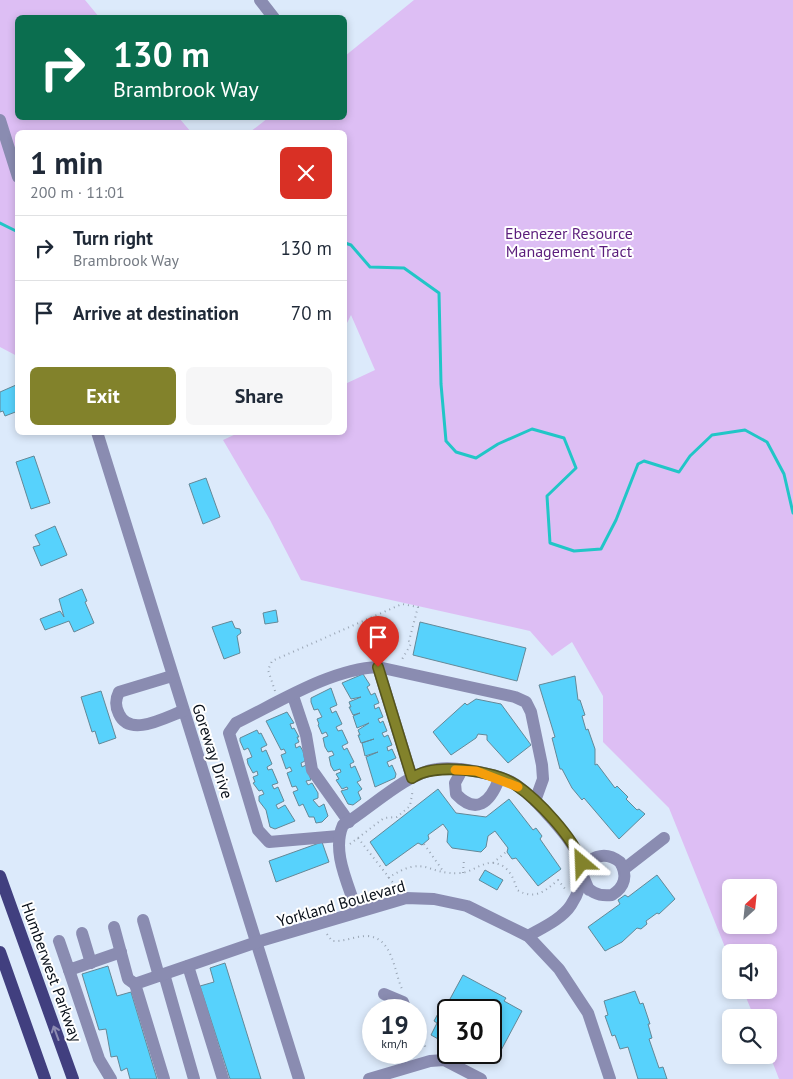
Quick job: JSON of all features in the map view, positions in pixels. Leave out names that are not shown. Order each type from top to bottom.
[{"type":"main road","name":"Humberwest Parkway","points":[[0,876],[73,1079]]},
{"type":"main road","points":[[0,952],[45,1079]]},
{"type":"street","points":[[260,0],[272,15]]},
{"type":"street","points":[[0,120],[15,168]]},
{"type":"street","name":"Goreway Drive","points":[[98,435],[299,1079]]},
{"type":"street","points":[[378,667],[413,782]]},
{"type":"street","points":[[338,836],[269,842],[258,830],[229,733],[236,723],[318,682],[358,668],[378,667],[398,671],[515,697],[526,702],[531,712],[544,772],[535,801]]},
{"type":"street","points":[[172,676],[119,692],[115,702],[116,710],[126,724],[135,726],[183,711]]},
{"type":"street","points":[[293,696],[306,735],[312,770],[349,822]]},
{"type":"street","points":[[357,912],[339,850],[338,836],[343,825],[413,782],[418,774],[438,768],[476,771],[514,783],[535,801],[570,840],[585,865],[585,886],[570,907],[551,923],[528,936]]},
{"type":"street","points":[[462,770],[455,784],[456,794],[466,804],[476,806],[485,802],[496,787],[499,779]]},
{"type":"street","points":[[624,869],[664,838]]},
{"type":"street","points":[[585,865],[596,856],[604,854],[620,862],[624,869],[625,877],[618,891],[604,896],[585,886]]},
{"type":"street","name":"Yorkland Boulevard","points":[[135,984],[257,942],[323,924],[357,912],[410,898],[434,899],[467,906],[528,936],[559,968],[588,1013],[610,1079]]},
{"type":"street","points":[[143,920],[194,1079]]},
{"type":"street","points":[[114,927],[128,979],[135,984],[164,1079]]},
{"type":"street","points":[[82,933],[91,963]]},
{"type":"street","points":[[60,941],[99,1059],[111,1079]]},
{"type":"street","points":[[69,970],[121,952]]},
{"type":"street","points":[[188,966],[223,1079]]},
{"type":"street","points":[[384,994],[396,999]]},
{"type":"street","points":[[369,1079],[430,1061],[444,1060],[482,1079]]},
{"type":"path","points":[[279,702],[268,670],[272,660],[402,604],[418,607],[409,641],[411,644],[403,656],[398,671]]},
{"type":"path","points":[[339,850],[384,818],[397,817],[410,806],[413,782]]},
{"type":"path","points":[[358,838],[388,878],[410,898]]},
{"type":"path","points":[[424,844],[444,872]]},
{"type":"path","points":[[388,878],[400,871],[419,865],[444,872],[463,873],[493,863],[506,852]]},
{"type":"path","points":[[463,873],[464,859]]},
{"type":"path","points":[[493,863],[509,872],[514,878],[517,890],[525,895],[540,894],[558,880],[574,899]]},
{"type":"path","points":[[323,924],[327,936],[332,941],[340,942],[370,936],[383,943],[390,952],[401,988],[406,992]]},
{"type":"path","points":[[427,1052],[430,1061]]},
{"type":"green space","points":[[0,0],[85,0],[97,15],[15,15],[15,120],[181,120],[189,130],[15,130],[15,355],[0,347]]},
{"type":"green space","name":"Ebenezer Resource Management Tract","points":[[414,0],[793,0],[793,1079],[779,1079],[773,1064],[777,1064],[777,1009],[751,1009],[747,999],[777,999],[777,944],[724,944],[669,808],[603,742],[603,696],[572,642],[552,656],[530,631],[301,580],[270,520],[223,440],[234,435],[347,435],[347,383],[375,370],[351,315],[347,323],[347,130],[253,130],[265,120],[347,120],[347,54]]},
{"type":"building","points":[[15,385],[15,412],[5,416],[3,411],[0,412],[0,392]]},
{"type":"building","points":[[34,456],[50,503],[31,509],[16,462]]},
{"type":"building","points":[[206,478],[220,517],[203,524],[189,484]]},
{"type":"building","points":[[55,526],[67,555],[41,566],[33,547],[40,545],[35,535]]},
{"type":"building","points":[[82,589],[94,623],[74,632],[69,621],[45,630],[40,619],[60,611],[64,617],[59,599]]},
{"type":"building","points":[[276,610],[278,622],[265,624],[263,613]]},
{"type":"building","points":[[232,621],[235,628],[240,629],[241,633],[237,636],[240,653],[224,659],[212,627]]},
{"type":"building","points":[[420,622],[526,648],[517,681],[413,655]]},
{"type":"building","points":[[363,674],[370,685],[367,687],[371,695],[375,693],[379,703],[374,705],[375,709],[379,707],[383,717],[378,719],[380,723],[383,721],[387,731],[382,733],[384,737],[388,735],[392,745],[387,747],[388,751],[392,749],[396,758],[387,762],[389,767],[392,765],[396,774],[395,778],[375,787],[366,757],[378,752],[365,756],[362,743],[374,739],[361,743],[358,735],[360,735],[358,730],[369,723],[357,728],[353,716],[360,713],[353,715],[349,707],[351,707],[349,702],[361,697],[351,699],[342,683]]},
{"type":"building","points":[[575,676],[578,700],[580,700],[585,715],[582,716],[595,749],[595,765],[597,764],[615,788],[617,786],[628,797],[626,799],[637,810],[639,809],[645,814],[619,839],[584,798],[582,800],[572,788],[562,769],[560,769],[552,738],[555,737],[539,685]]},
{"type":"building","points":[[331,688],[337,705],[330,708],[332,713],[336,711],[342,724],[336,727],[338,731],[342,730],[348,743],[342,746],[344,750],[347,748],[354,762],[350,764],[351,768],[355,766],[361,780],[357,782],[362,789],[358,792],[361,799],[353,805],[348,804],[341,791],[348,789],[347,787],[342,789],[336,780],[339,779],[336,774],[341,772],[340,769],[334,771],[331,766],[329,757],[334,755],[332,751],[328,752],[325,747],[323,738],[328,736],[326,732],[322,734],[317,719],[322,717],[318,709],[314,710],[311,702],[311,698]]},
{"type":"building","points":[[101,691],[116,738],[99,744],[95,731],[92,732],[81,697]]},
{"type":"building","points":[[476,699],[501,704],[531,745],[508,763],[487,740],[487,735],[478,734],[476,738],[451,755],[433,732],[465,703],[467,705]]},
{"type":"building","points":[[287,712],[294,723],[290,724],[292,729],[294,728],[299,737],[297,737],[299,742],[295,744],[296,748],[300,746],[303,751],[305,761],[301,763],[302,767],[306,765],[311,780],[306,781],[308,785],[312,783],[318,793],[318,798],[313,800],[319,807],[324,804],[328,816],[322,822],[316,823],[314,817],[309,817],[303,804],[299,806],[293,792],[298,790],[296,786],[292,787],[287,773],[292,771],[290,767],[286,769],[281,755],[286,753],[284,749],[281,750],[266,721]]},
{"type":"building","points":[[257,730],[259,734],[261,733],[267,745],[261,748],[262,752],[266,750],[272,764],[267,767],[268,770],[272,769],[278,783],[272,785],[274,789],[278,787],[284,801],[276,805],[278,809],[285,805],[295,821],[275,829],[270,827],[266,810],[259,801],[259,796],[264,794],[253,783],[255,782],[253,777],[258,775],[257,771],[253,773],[248,764],[247,759],[252,757],[248,748],[244,750],[240,741],[240,738]]},
{"type":"building","points":[[438,789],[456,813],[486,817],[509,799],[533,830],[536,828],[542,836],[540,839],[561,869],[538,886],[516,858],[512,859],[507,852],[508,848],[495,831],[488,836],[486,847],[481,852],[452,848],[447,842],[448,831],[443,824],[428,835],[429,839],[422,845],[418,843],[386,866],[370,842]]},
{"type":"building","points":[[322,842],[329,862],[276,882],[269,861]]},
{"type":"building","points":[[485,870],[503,880],[497,890],[479,880]]},
{"type":"building","points":[[657,875],[675,899],[659,914],[657,913],[646,921],[647,924],[641,929],[637,928],[622,942],[605,951],[588,927],[620,904],[618,900],[625,895],[628,897]]},
{"type":"building","points":[[225,963],[261,1079],[230,1079],[200,986],[214,982],[210,968]]},
{"type":"building","points":[[108,966],[117,996],[131,992],[157,1079],[130,1079],[127,1068],[121,1071],[117,1056],[111,1057],[106,1029],[99,1030],[82,974]]},
{"type":"building","points":[[463,975],[506,998],[504,1001],[522,1011],[502,1048],[502,999],[450,999]]},
{"type":"building","points":[[635,991],[640,1004],[643,1003],[650,1024],[648,1024],[652,1038],[649,1039],[659,1068],[663,1067],[667,1079],[638,1079],[628,1047],[620,1049],[615,1035],[612,1036],[605,1016],[608,1015],[604,1001]]},
{"type":"building","points":[[437,1023],[437,1038],[431,1035]]},
{"type":"waterway","points":[[0,223],[15,230]]},
{"type":"waterway","points":[[347,244],[351,245],[370,267],[404,268],[439,293],[441,384],[446,441],[456,452],[476,458],[498,444],[532,429],[564,438],[576,468],[547,496],[550,543],[574,551],[601,549],[616,520],[638,464],[644,461],[679,472],[690,456],[712,435],[745,430],[767,442],[784,474],[793,513]]},
{"type":"slow traffic","points":[[455,770],[476,771],[514,783],[518,787]]},
{"type":"route","points":[[378,667],[412,778],[418,774],[438,768],[476,771],[514,783],[532,797],[570,840],[578,852],[582,863]]}]
